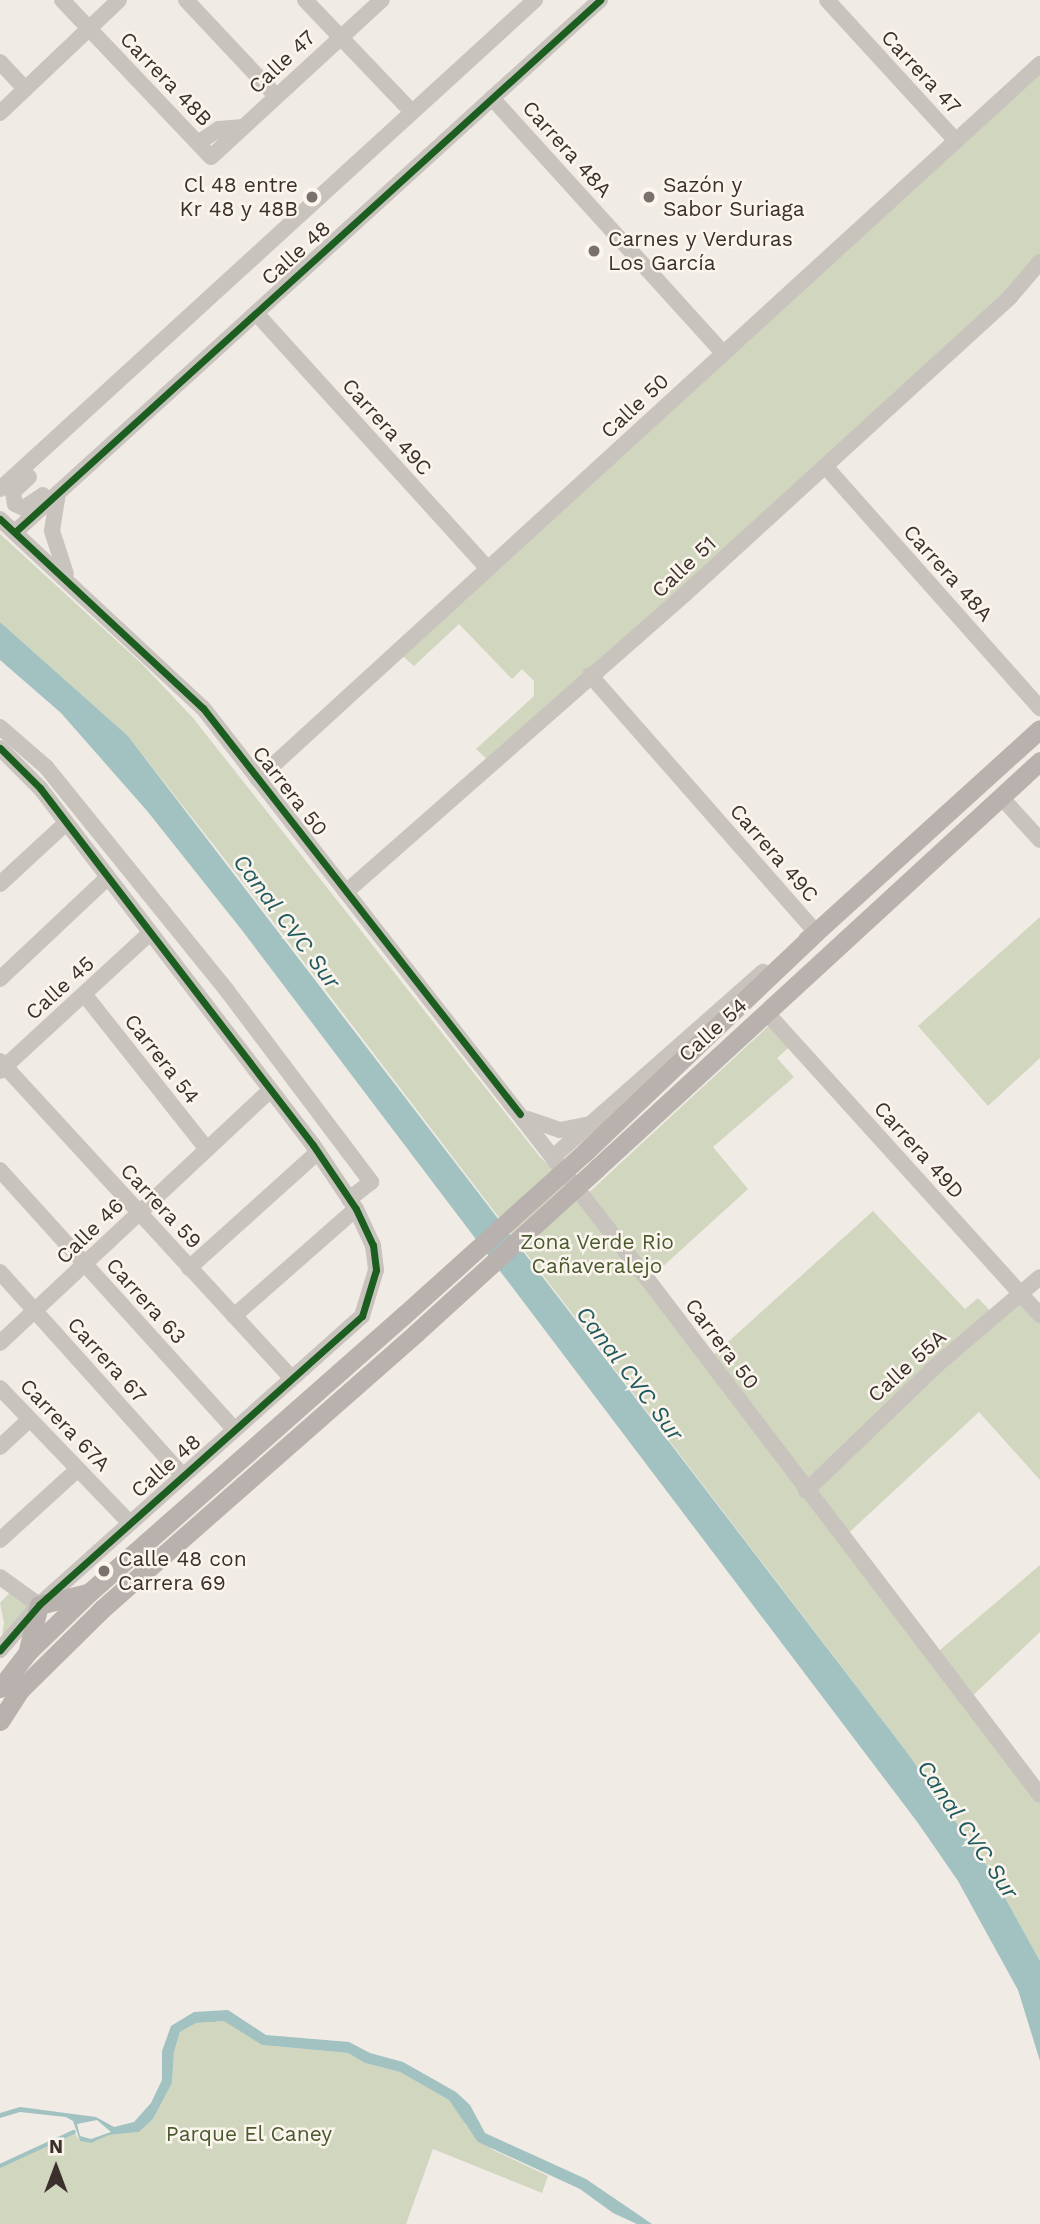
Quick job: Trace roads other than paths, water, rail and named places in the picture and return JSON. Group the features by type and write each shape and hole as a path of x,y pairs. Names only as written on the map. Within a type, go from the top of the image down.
{"main road":[{"name":"Calle 54","path":"404,1315 585,1152 816,932 1040,729"},
{"name":"Calle 54","path":"0,1721 27,1682 102,1609 416,1333 1040,761"},
{"name":"Calle 48","path":"0,1688 27,1652 91,1591 404,1315"},
{"path":"27,1652 39,1605 91,1591"}],"street":[{"name":"Carrera 48B","path":"62,0 211,157"},
{"path":"0,113 120,0"},
{"path":"186,0 276,96"},
{"path":"305,0 412,112"},
{"name":"Calle 47","path":"211,157 382,0"},
{"name":"Calle 48","path":"0,489 535,0"},
{"name":"Calle 48","path":"15,532 600,0"},
{"name":"Carrera 47","path":"827,0 956,141"},
{"path":"0,62 25,89"},
{"name":"Calle 50","path":"258,779 1040,64"},
{"name":"Carrera 48A","path":"492,98 723,353"},
{"path":"198,143 219,129 243,127"},
{"name":"Calle 51","path":"346,892 825,466 1010,297 1040,262"},
{"name":"Carrera 49C","path":"256,313 488,569"},
{"path":"47,446 44,462 13,492 15,504 30,506 62,478 74,479"},
{"name":"Carrera 48A","path":"825,466 1040,708"},
{"path":"0,475 24,467"},
{"path":"58,493 52,531 55,551 72,585"},
{"name":"Carrera 50","path":"0,519 203,708 584,1197 1040,1795"},
{"name":"Carrera 49C","path":"590,675 816,932"},
{"path":"0,727 46,766 228,992 371,1182 353,1204 234,1316"},
{"path":"0,748 66,823 148,935 318,1152 353,1204"},
{"path":"1001,797 1040,840"},
{"path":"0,884 66,823"},
{"path":"0,979 107,878"},
{"name":"Calle 54","path":"553,1157 598,1120 737,992 816,932"},
{"name":"Calle 45","path":"2,1066 148,935"},
{"name":"Carrera 54","path":"84,995 207,1149"},
{"name":"Carrera 49D","path":"767,1013 1040,1315"},
{"name":"Carrera 59","path":"2,1066 292,1378"},
{"name":"Calle 46","path":"0,1343 270,1090"},
{"path":"520,1114 560,1130 598,1120"},
{"path":"189,1268 318,1152"},
{"name":"Carrera 63","path":"0,1170 234,1429"},
{"name":"Calle 48","path":"0,1650 39,1605 362,1316 376,1270 373,1245 353,1204"},
{"name":"Carrera 67","path":"0,1272 182,1475"},
{"name":"Calle 55A","path":"806,1491 937,1365 1040,1276"},
{"name":"Carrera 67A","path":"0,1388 129,1522"},
{"path":"0,1447 29,1420"},
{"path":"0,1541 78,1469"},
{"path":"0,1577 39,1605"}],"water":[{"path":"0,622 128,736 906,1751 989,1869 1040,1961 1040,2061 1018,1990 958,1881 918,1823 241,929 148,812 61,713 0,660"},
{"path":"228,2010 266,2035 349,2042 370,2053 403,2062 456,2092 470,2105 485,2133 586,2179 652,2224 637,2224 613,2213 580,2189 478,2142 449,2100 400,2072 365,2063 348,2053 262,2045 224,2021 196,2023 180,2032 174,2052 172,2083 153,2119 139,2132 109,2135 91,2143 80,2141 73,2121 66,2117 20,2112 0,2118 0,2113 20,2107 96,2117 114,2127 134,2122 151,2103 162,2080 162,2051 171,2026 194,2012","holes":["97,2120 111,2132 91,2139 80,2136 77,2124"]}],"waterway":[{"path":"0,2166 74,2132"}],"place":[{"name":"Cl 48 entre Kr 48 y 48B","path":"312,197"},
{"name":"Sazón y Sabor Suriaga","path":"649,197"},
{"name":"Carnes y Verduras Los García","path":"594,251"},
{"name":"Calle 48 con Carrera 69","path":"104,1571"}],"water label":[{"name":"Canal CVC Sur","path":"286,922"},
{"name":"Canal CVC Sur","path":"629,1374"},
{"name":"Canal CVC Sur","path":"967,1830"}],"park label":[{"name":"Zona Verde Rio Cañaveralejo","path":"597,1254"},
{"name":"Parque El Caney","path":"249,2134"}]}
